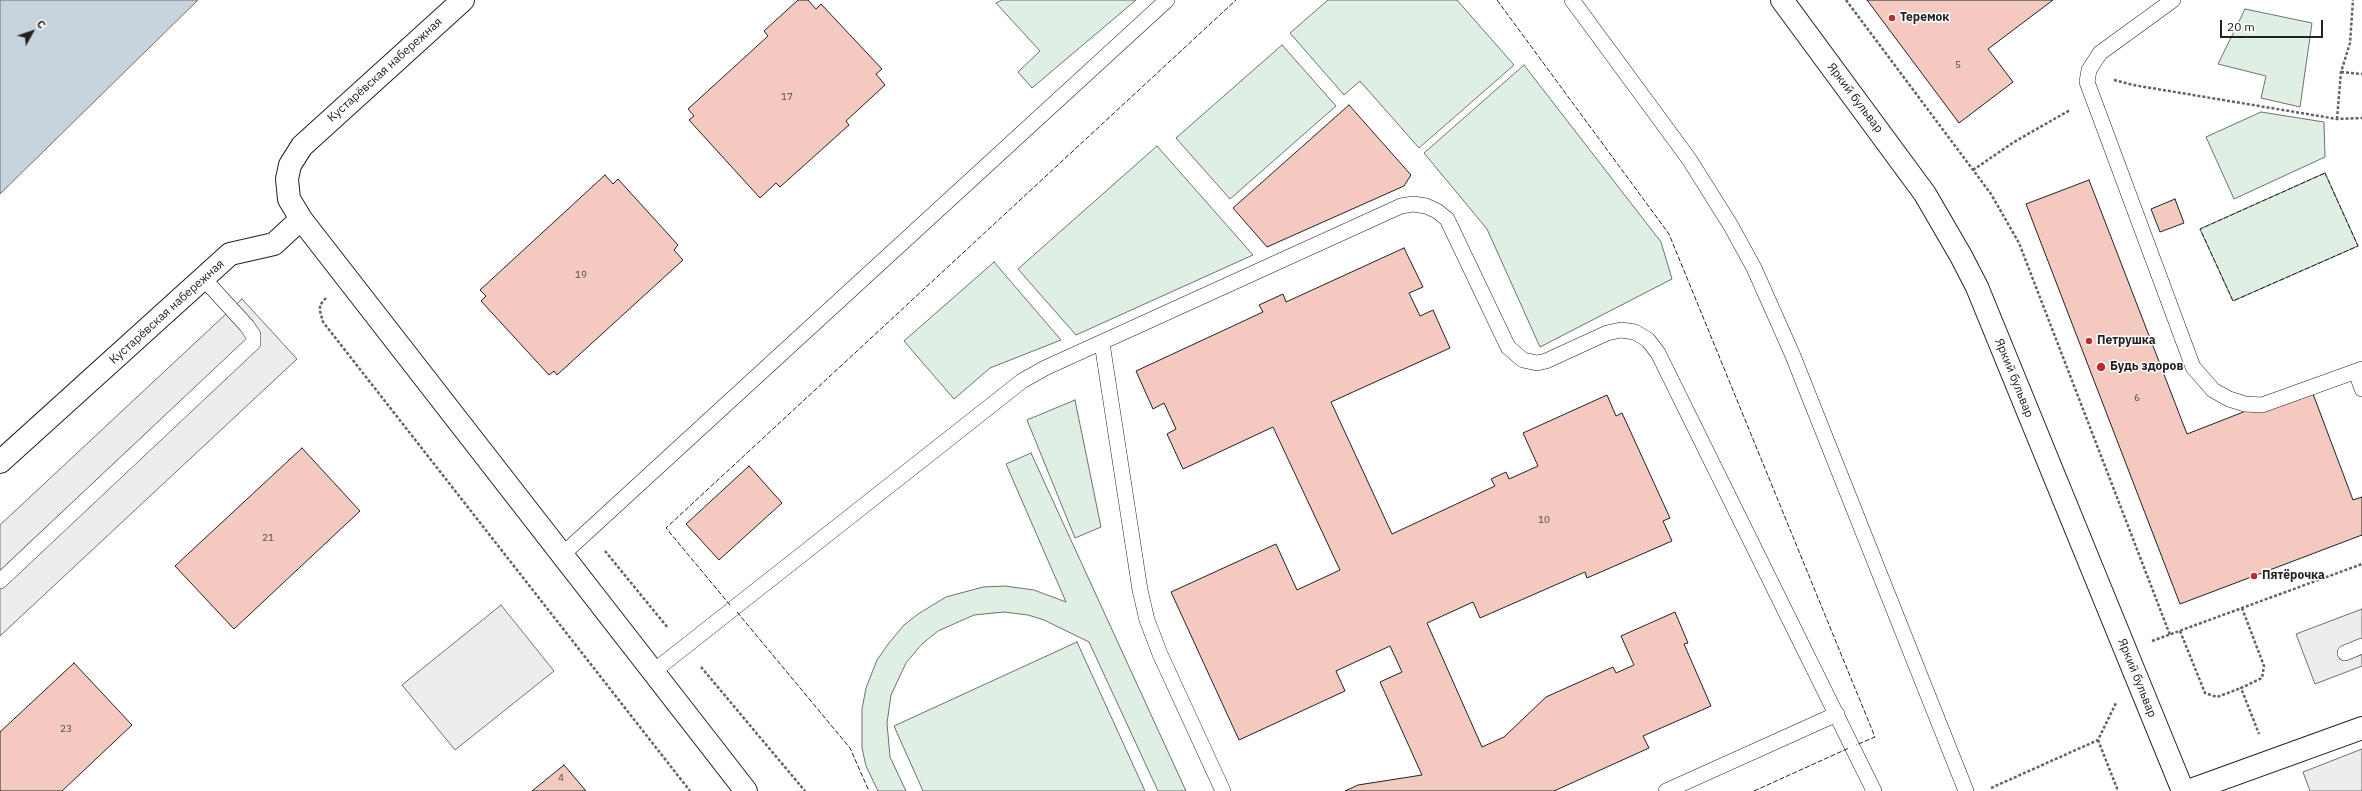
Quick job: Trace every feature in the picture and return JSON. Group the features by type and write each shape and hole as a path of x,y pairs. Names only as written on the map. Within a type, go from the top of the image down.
{"street":[{"name":"Кустарёвская набережная","path":"0,462 230,254 274,244 301,219 289,199 287,179 290,164 302,146 463,0"},
{"name":"Яркий бульвар","path":"1782,0 1925,194 1977,287 2182,791"},
{"path":"301,219 746,791"},
{"path":"2188,791 2362,728"}],"lane":[{"path":"563,554 1167,0"},
{"path":"1572,0 1692,164 1731,226 1754,268 1793,356 1966,791"},
{"path":"2173,0 2100,53 2089,70 2087,82 2193,368 2200,379 2213,390 2229,399 2245,404 2262,405 2359,370 2362,388"},
{"path":"654,671 1012,388 1045,368 1401,206 1414,204 1437,211 1447,219 1508,347 1523,360 1537,363 1546,361 1607,333 1621,330 1635,332 1648,340 1658,353 1874,791"},
{"path":"0,581 253,343 253,335 248,326 204,279"},
{"path":"1102,343 1140,590 1147,620 1160,654 1223,791"},
{"path":"2345,653 2362,646"},
{"path":"1666,791 1837,714"}],"path":[{"path":"1846,0 1973,170 2003,212 2019,242 2170,635"},
{"path":"2337,119 2341,72 2349,48 2353,0"},
{"path":"2089,70 2133,85 2337,119 2362,118"},
{"path":"2341,72 2362,74"},
{"path":"1973,170 2040,126 2092,98"},
{"path":"348,280 327,296 320,305 320,316 323,322 690,791"},
{"path":"2118,791 2098,740 2129,659 2170,635 2362,564"},
{"path":"2180,631 2205,693 2217,697 2258,681 2264,671 2242,608"},
{"path":"2241,688 2269,761"},
{"path":"1985,791 2098,740"}],"green space":[{"path":"1002,0 1136,0 1032,88 1018,72 1040,51 996,3"},
{"path":"1328,0 1457,0 1514,65 1419,148 1360,81 1344,95 1290,33"},
{"path":"2245,9 2312,23 2300,107 2261,98 2266,76 2218,64"},
{"path":"1282,45 1336,106 1230,199 1176,138"},
{"path":"1524,65 1661,242 1672,279 1540,347 1487,229 1424,153"},
{"path":"2261,112 2324,122 2325,157 2234,199 2206,137"},
{"path":"1157,146 1253,255 1076,335 1018,269"},
{"path":"2325,173 2358,246 2233,301 2200,229"},
{"path":"994,262 1061,340 990,368 954,399 904,341"},
{"path":"1075,400 1101,527 1075,538 1027,420"},
{"path":"1031,453 1186,791 1158,791 1089,642 1044,620 1028,615 1004,612 974,615 938,631 922,644 906,663 891,695 887,723 890,757 906,791 878,791 866,766 862,748 862,709 866,688 877,660 904,625 918,614 946,597 983,587 1005,586 1034,590 1066,602 1006,464"},
{"path":"1077,642 1145,791 923,791 894,726"}],"shaded area":[{"path":"0,0 198,0 0,194"},
{"path":"242,299 297,359 0,636 0,525"},
{"path":"501,605 554,671 455,750 402,685"},
{"path":"2362,609 2362,666 2315,684 2296,634"},
{"path":"2362,749 2362,791 2310,791 2303,772"}],"building":[{"path":"798,0 808,0 816,9 821,4 882,69 876,74 885,85 846,121 849,125 780,187 776,183 760,198 689,120 694,116 688,109 768,36 764,31"},
{"path":"1867,0 2053,0 1988,49 2013,82 1959,123"},
{"path":"1349,105 1411,175 1404,186 1267,247 1233,208"},
{"path":"605,175 613,184 618,179 678,245 674,250 683,260 557,375 554,371 549,375 481,301 486,296 480,290"},
{"path":"2089,180 2187,434 2310,386 2353,500 2362,497 2362,535 2180,604 2026,204"},
{"path":"2175,199 2184,223 2160,232 2151,209"},
{"path":"1404,248 1423,287 1409,293 1420,316 1433,310 1450,348 1331,402 1392,534 1495,486 1491,479 1506,472 1509,479 1538,466 1523,433 1607,395 1616,416 1622,413 1670,518 1663,521 1672,541 1587,578 1585,572 1480,618 1473,602 1427,623 1482,747 1504,737 1546,697 1613,667 1616,673 1634,665 1621,636 1675,612 1688,643 1684,644 1711,706 1643,736 1649,748 1554,791 1345,791 1358,785 1422,775 1380,682 1402,672 1390,646 1336,671 1345,691 1239,740 1171,592 1276,544 1297,590 1340,570 1273,427 1183,469 1167,434 1176,429 1164,403 1153,409 1136,371 1263,312 1259,305 1283,294 1286,302"},
{"path":"302,448 360,511 234,629 175,566"},
{"path":"749,466 782,503 719,560 686,524"},
{"path":"74,663 132,725 62,791 0,791 0,732"},
{"path":"564,765 586,791 532,791"}],"fence":[{"path":"730,605 666,528 1236,0"},
{"path":"1497,0 1669,234 1875,737 1856,745"},
{"path":"2325,173 2358,246 2233,301 2200,229 2325,173"},
{"path":"737,612 850,748 869,791"},
{"path":"1754,791 1849,748"}],"place":[{"name":"Теремок","path":"1892,18"},
{"name":"Петрушка","path":"2089,341"},
{"name":"Будь здоров","path":"2101,367"},
{"name":"Пятёрочка","path":"2254,576"}]}
